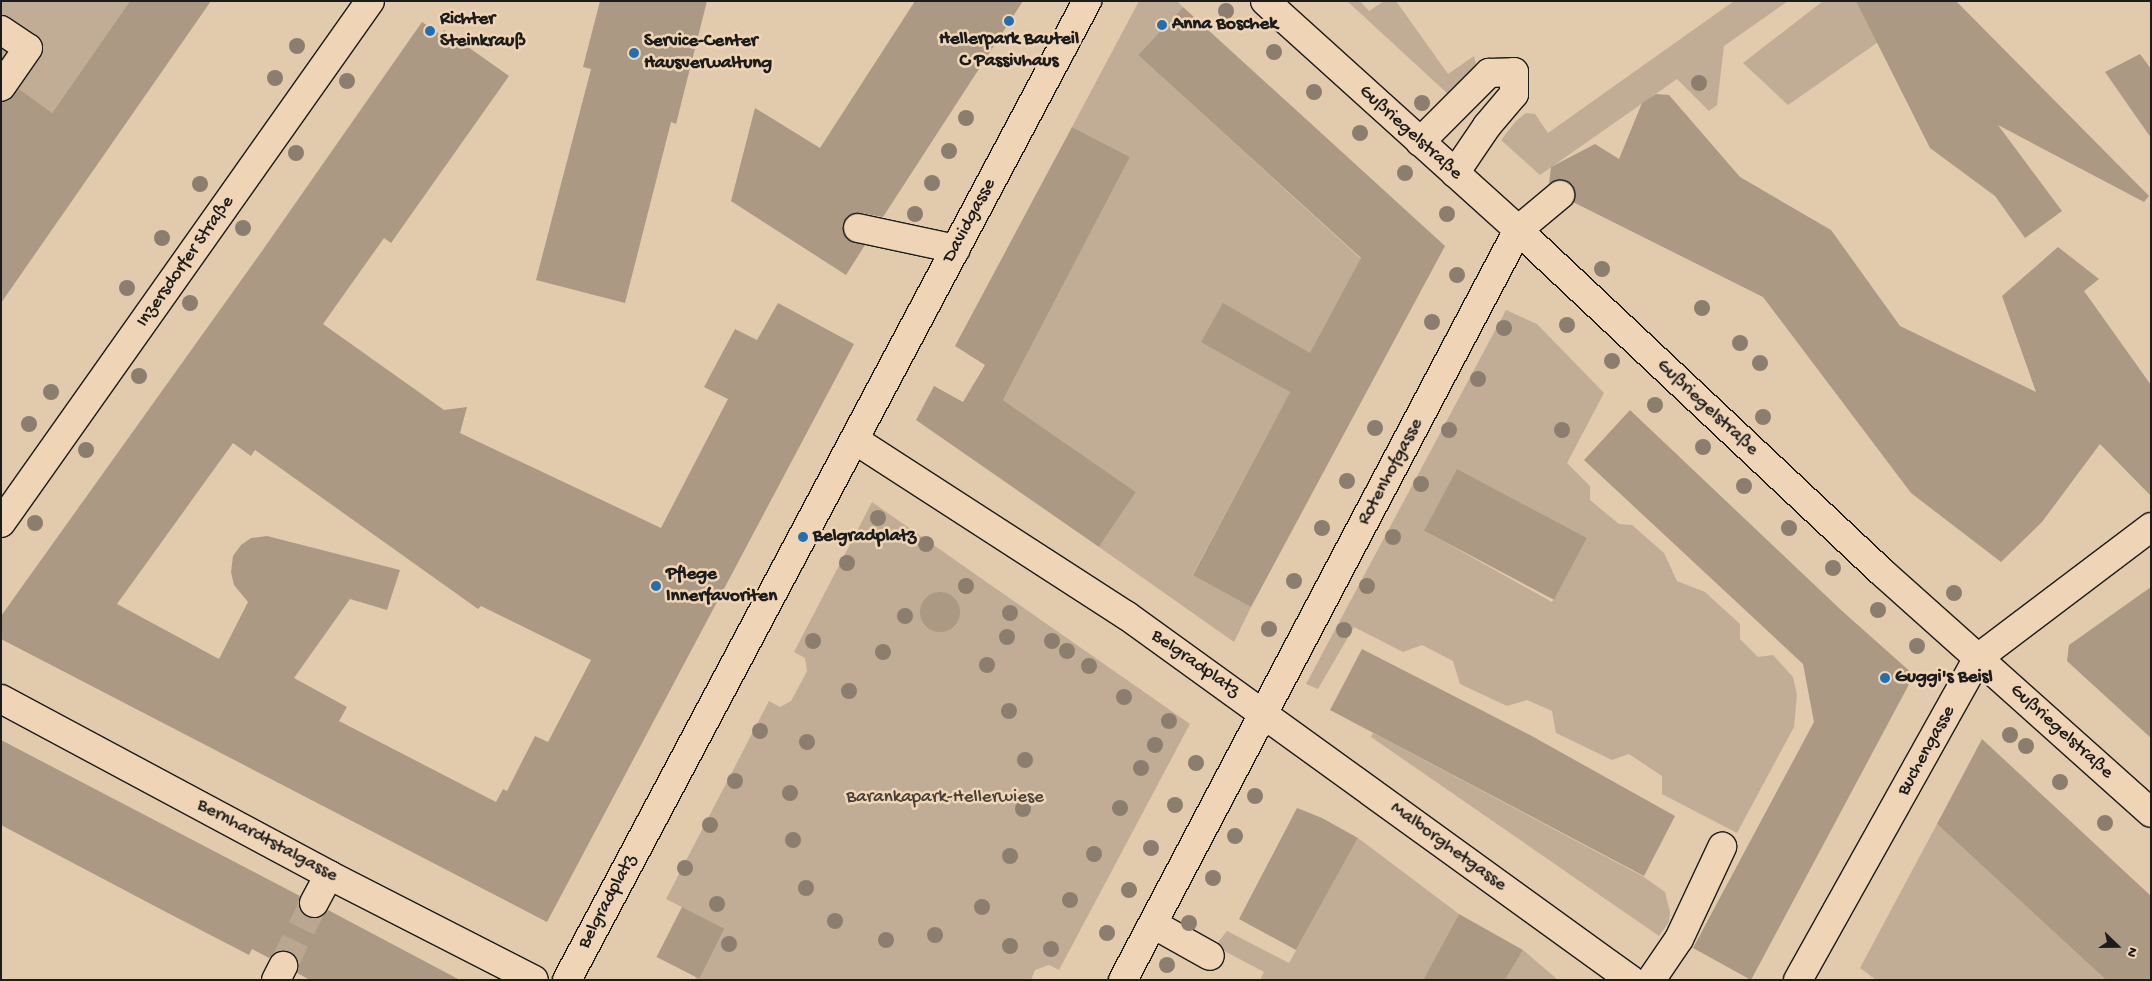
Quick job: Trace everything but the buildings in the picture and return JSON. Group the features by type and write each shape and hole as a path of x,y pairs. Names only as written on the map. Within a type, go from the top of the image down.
{"street":[{"name":"Inzersdorfer Straße","path":"1,523 370,1"},
{"name":"Davidgasse","path":"855,440 1087,1"},
{"name":"Gußriegelstraße","path":"1265,1 1518,230 1884,574 2151,813"},
{"path":"1,30 28,48 1,87"},
{"path":"1420,142 1489,73 1514,72 1514,94 1487,126 1454,173"},
{"path":"1518,230 1560,195"},
{"path":"858,228 956,249"},
{"name":"Rotenhofgasse","path":"1265,713 1518,230"},
{"name":"Belgradplatz","path":"567,980 855,440 1126,615 1265,713"},
{"name":"Buchengasse","path":"1798,980 1978,658 2151,527"},
{"name":"Bernhardtstalgasse","path":"1,699 329,874 534,980"},
{"path":"1123,980 1265,713"},
{"name":"Malborghetgasse","path":"1265,713 1632,980"},
{"path":"1651,980 1679,939 1722,847"},
{"path":"314,903 329,874"},
{"path":"1152,924 1210,956"}],"green space":[{"path":"1,1 130,1 1,186"},
{"path":"1139,1 1177,1 1183,7 1138,55 1361,259 1193,574 1251,607 1234,642 1099,547 1136,492 1003,400 1130,157 1072,127"},
{"path":"1347,1 1360,1 1369,11 1384,1 1396,1 1448,74 1474,56 1476,64 1474,69 1449,95"},
{"path":"1734,1 1788,1 1724,46 1717,105 1709,111 1677,79 1540,175 1501,140 1516,121 1526,113 1535,114 1548,133"},
{"path":"1823,1 1937,1 1788,105 1743,63"},
{"path":"1506,310 1537,324 1604,393 1567,463 1590,486 1590,500 1619,524 1632,525 1664,553 1677,581 1705,592 1740,624 1740,639 1758,657 1773,655 1793,677 1797,695 1794,727 1737,833 1662,794 1662,776 1629,754 1612,760 1556,733 1552,711 1527,700 1507,706 1460,684 1453,661 1422,645 1403,652 1354,627 1318,689 1306,684","holes":["1457,470 1586,538 1552,602 1425,531"]},
{"name":"Barankapark-Hellerwiese","path":"872,502 1190,724 1059,970 1049,965 1035,970 1031,980 695,980 696,977 699,979 725,929 666,899 769,701 780,707 791,701 804,677 807,671 805,658 794,652"},
{"path":"1373,733 1644,877 1665,892 1670,912 1669,922 1659,936 1371,737"},
{"path":"1937,824 2106,980 1876,980 1860,968"},
{"path":"1358,838 1459,914 1423,980 1260,980 1264,972 1215,946 1227,931 1289,963"},
{"path":"1523,950 1558,980 1505,980"}],"tunnel":[{"path":"283,966 314,903"}],"place":[{"name":"Hellerpark Bauteil C Passivhaus","path":"1009,21"},
{"name":"Anna Boschek","path":"1162,25"},
{"name":"Richter Steinkrauß","path":"430,31"},
{"name":"Service-Center Hausverwaltung","path":"634,53"},
{"name":"Belgradplatz","path":"803,537"},
{"name":"Pflege Innerfavoriten","path":"656,586"},
{"name":"Guggi's Beisl","path":"1885,678"}]}
